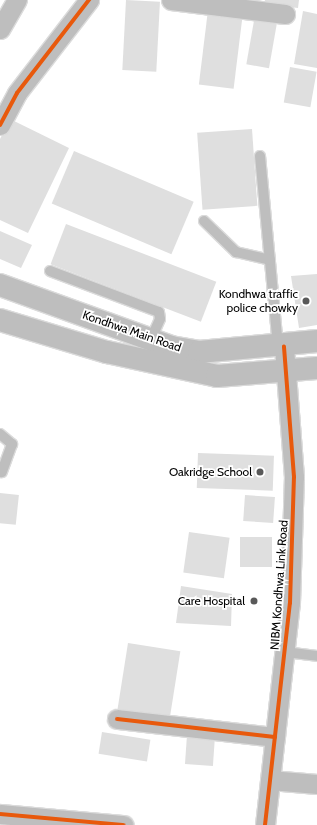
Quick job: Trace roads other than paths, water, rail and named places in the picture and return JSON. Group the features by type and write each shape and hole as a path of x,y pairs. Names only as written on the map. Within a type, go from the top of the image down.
{"main road":[{"name":"Kondhwa Main Road","path":"0,285 151,339 199,352 281,346 317,341"},
{"name":"Kondhwa Main Road","path":"0,320 106,352 217,376 317,368"}],"street":[{"path":"0,29 17,0"},
{"path":"0,125 17,93 89,0"},
{"path":"171,0 285,14"},
{"name":"NIBM Kondhwa Link Road","path":"265,825 290,603 294,477 286,371 281,346"},
{"path":"117,719 275,737"},
{"path":"270,780 317,784"},
{"path":"0,814 124,825"}],"lane":[{"path":"260,156 270,260 281,346"},
{"path":"204,221 236,252 270,260"},
{"path":"50,271 159,312 160,319 151,339"},
{"path":"0,434 12,444 2,472"},
{"path":"284,652 317,656"}],"place":[{"name":"Kondhwa traffic police chowky","path":"306,301"},
{"name":"Oakridge School","path":"260,472"},
{"name":"Care Hospital","path":"254,601"}]}
